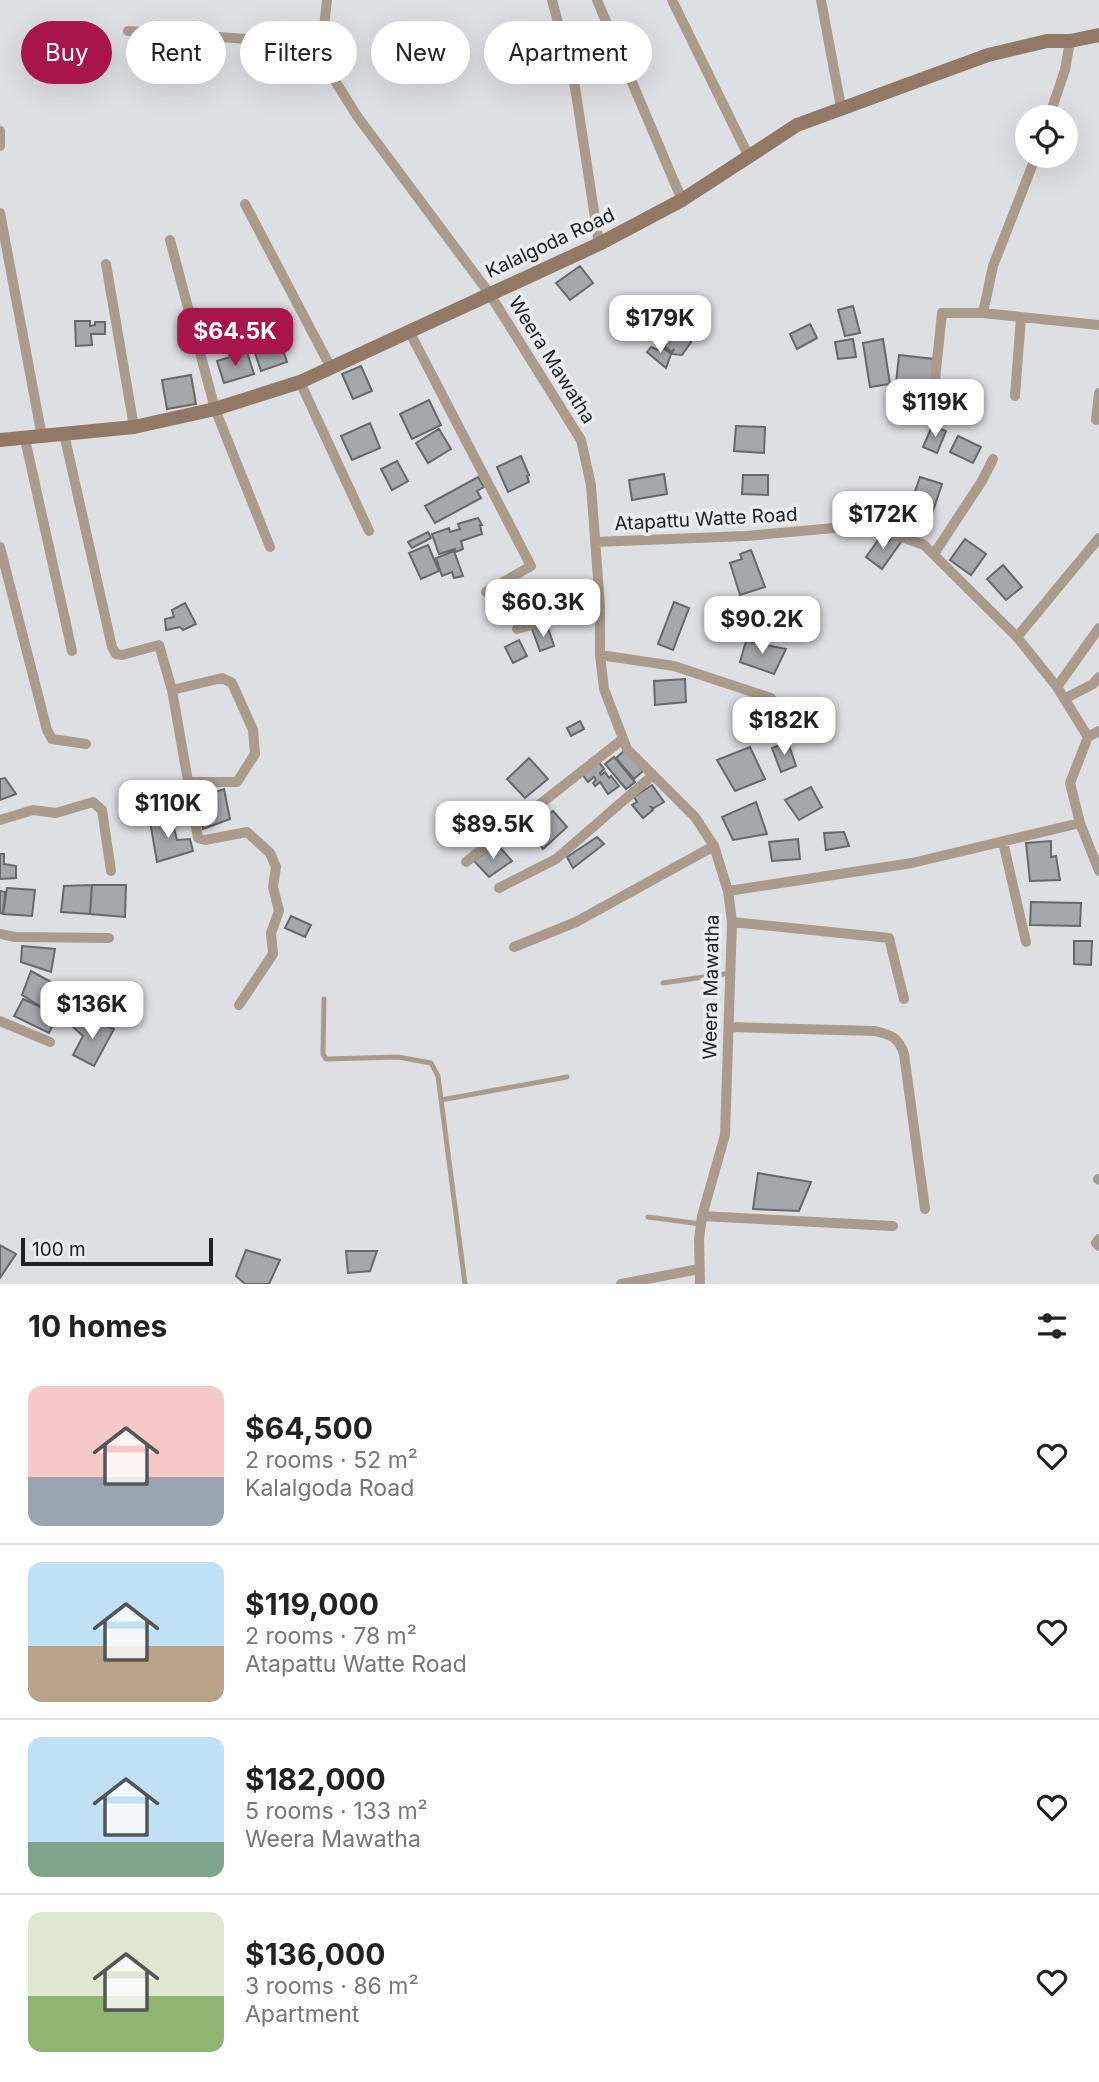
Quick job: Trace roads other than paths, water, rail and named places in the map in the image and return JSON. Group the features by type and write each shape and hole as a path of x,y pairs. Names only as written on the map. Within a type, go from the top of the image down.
{"street":[{"path":"325,21 327,0"},
{"path":"552,0 575,87 598,244"},
{"path":"597,0 682,200"},
{"path":"672,0 748,155"},
{"path":"821,0 841,107"},
{"name":"Kalalgoda Road","path":"0,440 134,427 215,409 300,382 598,244 682,200 797,125 988,55 1047,41 1069,41 1099,35"},
{"path":"1053,105 1065,70 1069,41"},
{"name":"Weera Mawatha","path":"337,84 357,116 489,293 581,440 591,485 604,689 627,749 695,817 713,846 728,891 732,922 725,1135 702,1220 698,1269 700,1284"},
{"path":"0,131 0,146"},
{"path":"983,313 993,266 1031,168"},
{"path":"245,204 331,368"},
{"path":"0,213 42,437"},
{"path":"170,240 215,409 270,547"},
{"path":"106,264 134,427"},
{"path":"933,399 942,313 983,313 1099,325"},
{"path":"1016,396 1021,317"},
{"path":"409,331 531,566 486,592"},
{"path":"300,382 369,531"},
{"path":"1096,420 1099,393"},
{"path":"64,434 112,646 116,653 122,654 159,645 172,690 198,838 205,840 247,832 270,853 276,867 274,887 279,911 271,933 273,954 239,1005"},
{"path":"25,439 72,651"},
{"path":"934,554 982,481 993,459"},
{"name":"Atapattu Watte Road","path":"595,542 746,536 868,525 923,545 1017,637 1057,687 1088,737"},
{"path":"1017,637 1099,538"},
{"path":"0,547 47,730 52,739 86,744"},
{"path":"517,628 600,606"},
{"path":"1057,687 1099,628"},
{"path":"600,655 674,666 771,698"},
{"path":"1064,699 1093,684 1099,677"},
{"path":"172,690 222,678 232,682 253,730 255,754 237,782 188,782"},
{"path":"1099,731 1088,737 1070,783 1080,823 1099,871"},
{"path":"466,862 623,739"},
{"path":"499,888 556,859 653,775"},
{"path":"0,820 33,810 56,813 93,802 102,810 111,871"},
{"path":"728,891 912,863 1080,823"},
{"path":"1003,842 1027,942"},
{"path":"514,947 576,922 713,846"},
{"path":"732,922 888,938 904,999"},
{"path":"0,934 15,937 109,938"},
{"path":"0,1021 50,1042"},
{"path":"730,1027 875,1031 892,1035 900,1042 904,1054 925,1209"},
{"path":"702,1220 893,1226"},
{"path":"1099,1239 1096,1243 1099,1246"},
{"path":"621,1284 698,1269"}],"lane":[{"path":"663,983 731,973"},
{"path":"324,999 323,1054 326,1059 398,1056 431,1063 438,1076 465,1284"},
{"path":"441,1100 567,1077"},
{"path":"648,1217 702,1220"}]}
